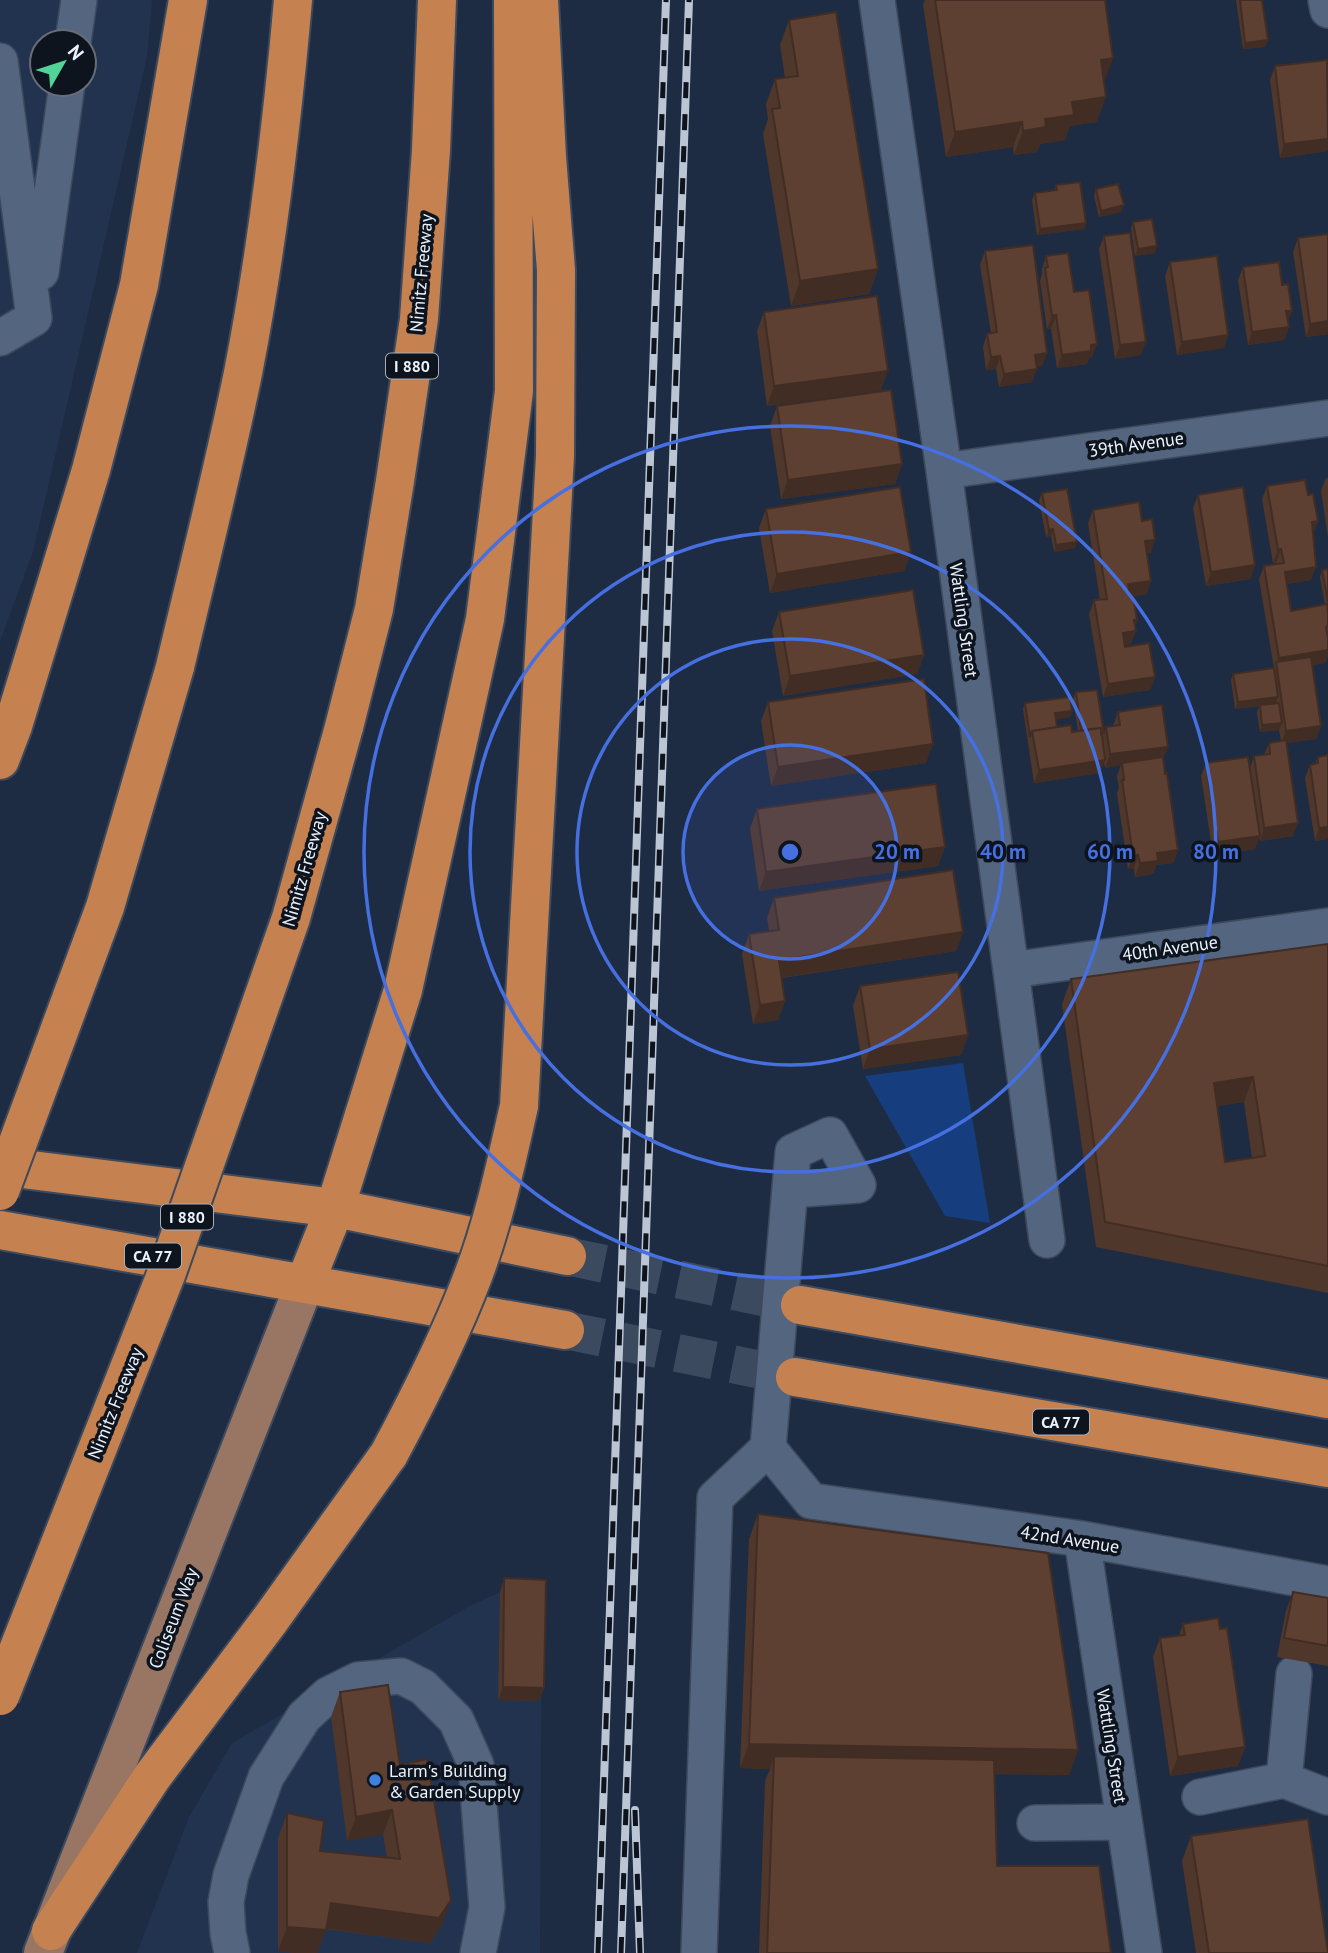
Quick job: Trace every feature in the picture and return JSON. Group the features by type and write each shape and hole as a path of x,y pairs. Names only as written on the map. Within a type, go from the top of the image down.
{"highway":[{"path":"0,760 13,726 90,470 139,285 188,0"},
{"path":"0,1191 105,907 175,667 243,372 266,234 286,82 293,0"},
{"name":"Nimitz Freeway","path":"0,1696 167,1272 291,918 344,727 374,609 419,318 431,150 437,0"},
{"path":"305,1283 335,1208 403,990 485,619 514,391 513,0"},
{"path":"47,1942 152,1777 270,1620 389,1454 428,1382 474,1275 497,1202 519,1106 554,469 556,270 539,0"},
{"path":"0,1166 335,1208 567,1256"},
{"name":"CA 77","path":"0,1230 565,1330"},
{"path":"800,1306 1328,1399"},
{"name":"CA 77","path":"795,1377 1328,1468"}],"main road":[{"name":"Coliseum Way","path":"47,1942 305,1283"}],"street":[{"path":"75,28 79,0"},
{"name":"Wattling Street","path":"877,0 944,471 1047,1240"},
{"path":"1326,0 1328,10"},
{"path":"0,61 34,317"},
{"path":"34,317 65,98"},
{"path":"0,338 34,317"},
{"name":"39th Avenue","path":"944,471 1328,418"},
{"name":"40th Avenue","path":"1012,970 1328,926"},
{"path":"699,1953 715,1498 768,1448 790,1191"},
{"name":"42nd Avenue","path":"768,1448 811,1501 1082,1539 1328,1584"},
{"name":"Wattling Street","path":"1082,1539 1144,1953"},
{"path":"1284,1780 1294,1674"},
{"path":"232,1953 226,1902 231,1875 266,1777 304,1717 328,1695 358,1680 401,1676 423,1686 456,1720 476,1766 487,1907 478,1953"},
{"path":"1200,1797 1284,1780 1328,1797"},
{"path":"1035,1823 1124,1822"}],"shaded area":[{"path":"0,0 152,0 147,57 33,552 0,641"},
{"path":"963,1063 990,1223 945,1216 865,1076"},
{"name":"Larm's Building & Garden Supply","path":"500,1592 542,1593 540,1953 137,1953 189,1817 232,1743 468,1607"}],"building":[{"path":"935,0 1105,0 1113,58 1101,60 1106,97 1072,102 1074,115 1045,119 1046,127 1023,131 1022,122 955,132"},
{"path":"1240,0 1262,0 1268,40 1245,43"},
{"path":"836,12 878,269 800,281 772,109 780,108 775,79 798,76 789,20"},
{"path":"1327,60 1328,139 1284,144 1275,66"},
{"path":"1080,182 1086,223 1040,229 1035,193 1057,190 1056,185"},
{"path":"1118,184 1124,205 1101,211 1096,189"},
{"path":"1152,219 1157,246 1138,249 1133,222"},
{"path":"1130,233 1146,342 1120,345 1104,236"},
{"path":"1328,234 1328,321 1310,324 1298,238"},
{"path":"1033,245 1047,353 1035,355 1037,369 1004,374 1000,356 991,357 987,334 997,332 985,251"},
{"path":"1068,253 1074,292 1089,290 1097,344 1091,345 1091,351 1062,355 1056,315 1052,316 1045,268 1048,267 1046,256"},
{"path":"1217,256 1228,335 1182,342 1170,262"},
{"path":"1279,262 1282,285 1288,284 1292,311 1286,311 1289,327 1252,332 1243,267"},
{"path":"877,296 888,371 774,386 764,312"},
{"path":"891,390 902,464 788,480 777,406"},
{"path":"1305,480 1308,495 1313,494 1318,521 1312,522 1316,567 1285,572 1291,611 1327,604 1328,650 1279,658 1264,566 1284,563 1281,549 1278,550 1267,486"},
{"path":"900,487 911,552 777,574 766,509"},
{"path":"1243,487 1255,565 1211,572 1198,495"},
{"path":"1067,489 1077,542 1056,545 1053,529 1049,530 1042,493"},
{"path":"1139,502 1142,521 1152,519 1155,540 1145,541 1151,581 1128,584 1130,595 1133,595 1136,631 1123,633 1125,647 1149,643 1155,677 1108,684 1094,600 1107,599 1093,510"},
{"path":"1328,569 1328,602 1322,570"},
{"path":"913,590 924,655 790,676 779,612"},
{"path":"1311,657 1321,726 1286,731 1276,662"},
{"path":"1274,668 1278,697 1238,702 1233,674"},
{"path":"924,679 933,744 778,767 768,702"},
{"path":"1097,690 1104,733 1101,734 1101,728 1081,730 1076,692"},
{"path":"1070,697 1072,711 1055,713 1057,727 1032,731 1030,737 1025,703"},
{"path":"1279,703 1282,723 1262,725 1260,705"},
{"path":"1162,705 1168,747 1110,754 1106,727 1120,725 1118,712"},
{"path":"1071,725 1072,732 1101,728 1105,760 1039,770 1032,731"},
{"path":"1286,740 1298,823 1264,828 1254,756 1270,754 1269,743"},
{"path":"1328,755 1328,827 1319,828 1310,765 1318,763 1318,757"},
{"path":"1163,757 1178,850 1157,853 1158,861 1140,863 1138,855 1133,856 1122,763"},
{"path":"1248,757 1260,836 1218,842 1206,763"},
{"path":"936,784 945,847 766,872 757,809"},
{"path":"953,870 963,932 779,960 785,1001 760,1005 749,934 779,930 774,898"},
{"path":"1328,944 1328,1266 1105,1222 1071,979","holes":["1253,1077 1265,1156 1225,1162 1214,1083"]},
{"path":"958,972 968,1035 870,1049 860,986"},
{"path":"758,1514 1048,1553 1078,1750 749,1744"},
{"path":"504,1578 546,1580 544,1688 503,1687"},
{"path":"1293,1592 1328,1598 1328,1646 1284,1638"},
{"path":"1218,1618 1220,1629 1227,1628 1245,1747 1178,1757 1160,1638 1185,1635 1183,1624"},
{"path":"388,1685 400,1765 427,1759 451,1900 439,1918 331,1903 326,1930 287,1927 287,1813 324,1821 320,1851 400,1859 392,1810 356,1817 340,1692"},
{"path":"774,1756 994,1760 997,1866 1099,1866 1111,1953 767,1953"},
{"path":"1308,1819 1328,1953 1209,1953 1191,1836"}],"tunnel":[{"path":"567,1256 800,1305"},
{"path":"565,1330 795,1377"}],"railway":[{"path":"598,1953 666,0"},
{"path":"621,1953 689,0"},
{"path":"635,1810 640,1953"}],"place":[{"name":"Larm's Building & Garden Supply","path":"375,1780"}]}
